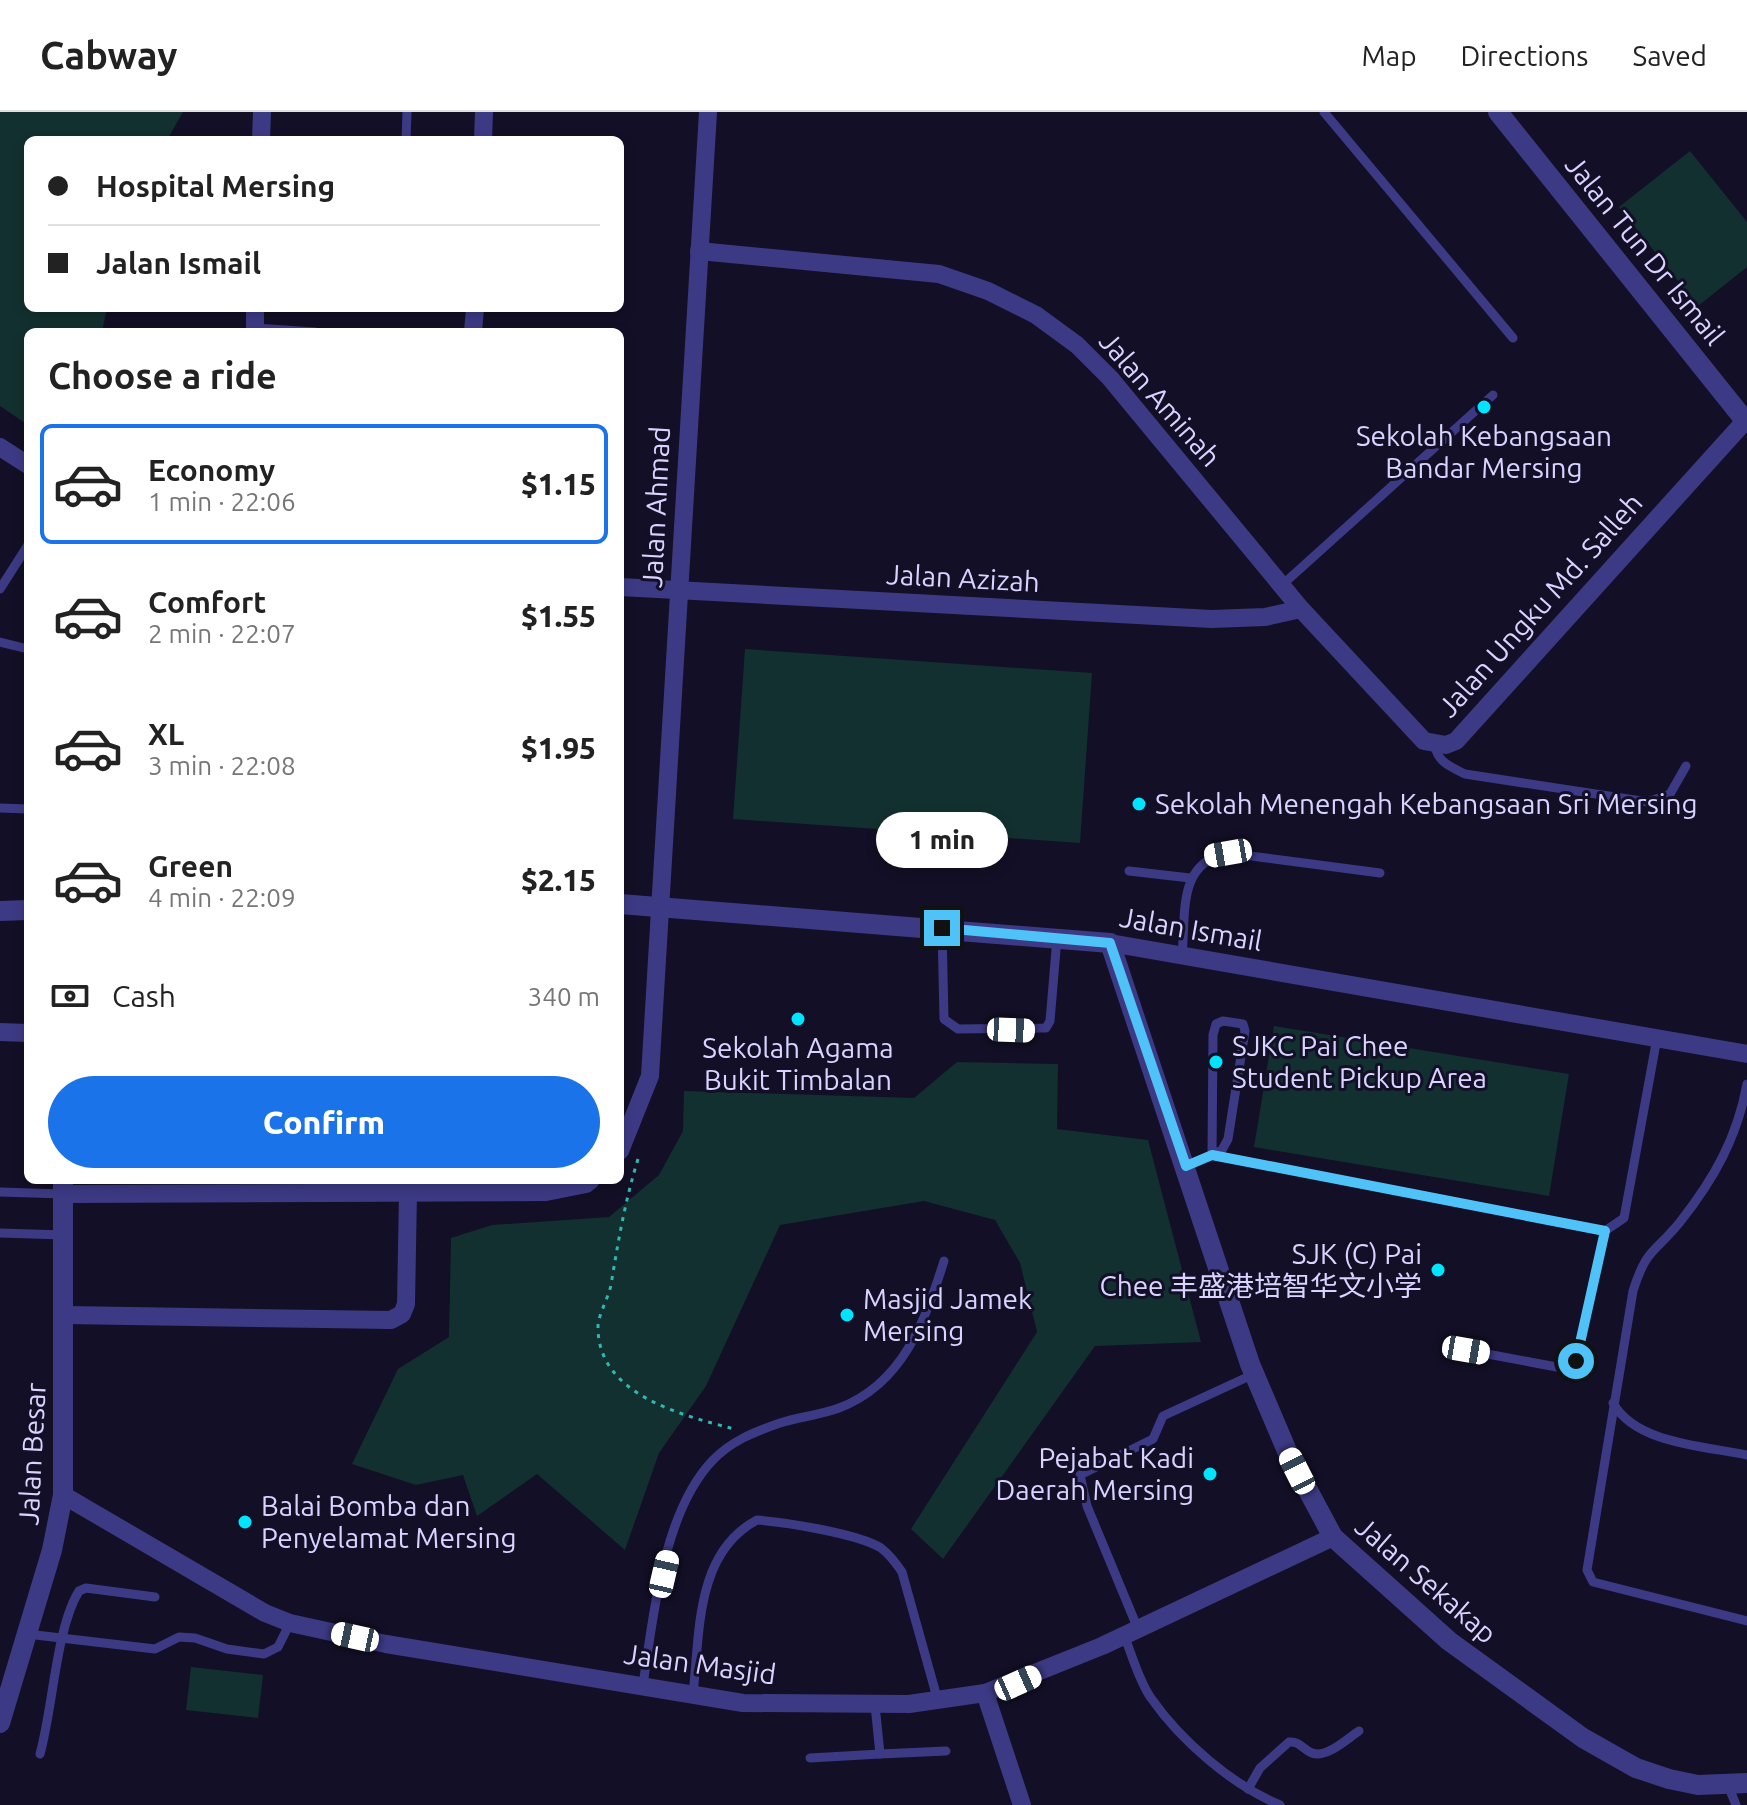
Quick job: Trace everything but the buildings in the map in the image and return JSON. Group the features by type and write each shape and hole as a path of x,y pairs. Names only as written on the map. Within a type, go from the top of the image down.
{"street":[{"path":"261,136 262,112"},
{"path":"483,136 484,112"},
{"name":"Jalan Ahmad","path":"624,1141 650,1076 708,112"},
{"name":"Jalan Tun Dr Ismail","path":"1498,112 1746,422"},
{"name":"Jalan Aminah","path":"699,251 939,274 988,291 1036,315 1077,345 1110,378 1301,609"},
{"name":"Jalan Ungku Md. Salleh","path":"1301,609 1424,741 1435,745 1456,741 1746,422"},
{"path":"0,447 24,462"},
{"name":"Jalan Azizah","path":"624,587 1212,619 1265,617 1301,609"},
{"name":"Jalan Ismail","path":"624,904 659,904 1110,943 1747,1054"},
{"path":"0,911 24,910"},
{"name":"Jalan Sekakap","path":"1110,943 1186,1166 1226,1298 1254,1374 1287,1451 1333,1537 1449,1641 1583,1738 1636,1768 1669,1779 1737,1784"},
{"path":"0,1032 24,1033"},
{"path":"64,1187 408,1193 546,1192 576,1184"},
{"name":"Jalan Besar","path":"0,1723 4,1697 52,1550 63,1495 64,1187"},
{"path":"65,1315 391,1320 402,1314 406,1304 408,1193"},
{"name":"Jalan Masjid","path":"63,1495 265,1613 290,1623 386,1644 743,1703 875,1705 938,1702 985,1693 1131,1632 1333,1537"},
{"path":"985,1693 1022,1805"}],"lane":[{"path":"406,136 407,112"},
{"path":"1324,112 1513,338"},
{"path":"1281,586 1493,395"},
{"path":"0,589 4,574 24,550"},
{"path":"0,642 24,648"},
{"path":"1435,745 1438,756 1445,764 1465,774 1648,802 1670,794 1686,766"},
{"path":"0,808 24,809"},
{"path":"1182,956 1190,878 1198,865 1211,856 1228,853 1380,873"},
{"path":"1129,871 1190,878"},
{"path":"942,928 944,1019 958,1029 1046,1028 1050,1021 1057,938"},
{"path":"1186,1166 1212,1155 1222,1150 1228,1139 1245,1031 1243,1024 1233,1021 1216,1024 1213,1035 1212,1155"},
{"path":"1466,1350 1562,1368 1576,1361 1605,1231 1624,1218 1657,1038"},
{"path":"1747,1084 1742,1113 1719,1170 1673,1231 1643,1260 1633,1291 1588,1577 1593,1582 1747,1621"},
{"path":"1212,1155 1605,1231"},
{"path":"0,1192 64,1187"},
{"path":"0,1233 64,1235"},
{"path":"643,1685 653,1623 676,1524 710,1463 730,1445 751,1433 838,1408 861,1397 891,1374 926,1316 944,1261"},
{"path":"1254,1374 1163,1416 1153,1439 1080,1475 1087,1506 1131,1632 1150,1698 1195,1746 1248,1789 1280,1805"},
{"path":"1613,1403 1621,1417 1653,1434 1747,1455"},
{"path":"693,1694 711,1572 730,1540 757,1520 787,1523 877,1546 891,1556 902,1572 938,1702"},
{"path":"40,1754 51,1717 64,1638 79,1591 86,1588 155,1597"},
{"path":"27,1634 155,1649 179,1637 195,1638 227,1649 264,1654 278,1647 290,1623"},
{"path":"875,1705 880,1754"},
{"path":"1248,1789 1260,1768 1289,1742 1298,1742 1314,1754 1322,1755 1359,1731"},
{"path":"810,1758 946,1751"},
{"path":"1736,1805 1737,1784"}],"path":[{"path":"639,1157 621,1219 608,1297 598,1323 601,1350 639,1395 671,1412 751,1433"}],"green space":[{"path":"0,112 183,112 169,136 24,136 24,312 106,312 103,328 24,328 24,422 0,406"},
{"path":"1690,151 1747,222 1747,267 1698,306 1619,207"},
{"path":"745,649 1092,673 1080,843 733,819"},
{"path":"1274,1026 1569,1074 1549,1196 1254,1147"},
{"path":"957,1062 1058,1064 1057,1129 1148,1140 1201,1342 1095,1346 943,1559 911,1529 1037,1332 1020,1263 995,1220 924,1201 780,1225 706,1386 659,1453 625,1550 537,1474 477,1516 463,1475 416,1485 352,1464 398,1369 449,1337 451,1238 492,1225 609,1217 659,1175 683,1131 684,1091 914,1098"},
{"path":"191,1667 263,1675 258,1718 186,1710"}],"place":[{"name":"Sekolah Kebangsaan Bandar Mersing","path":"1484,407"},
{"name":"Sekolah Menengah Kebangsaan Sri Mersing","path":"1139,804"},
{"name":"Sekolah Agama Bukit Timbalan","path":"798,1019"},
{"name":"SJKC Pai Chee Student Pickup Area","path":"1216,1062"},
{"name":"SJK (C) Pai Chee 丰盛港培智华文小学","path":"1438,1270"},
{"name":"Masjid Jamek Mersing","path":"847,1315"},
{"name":"Pejabat Kadi Daerah Mersing","path":"1210,1474"},
{"name":"Balai Bomba dan Penyelamat Mersing","path":"245,1522"}],"route":[{"path":"942,928 1110,943 1186,1166 1212,1155 1605,1231 1576,1361"}]}
